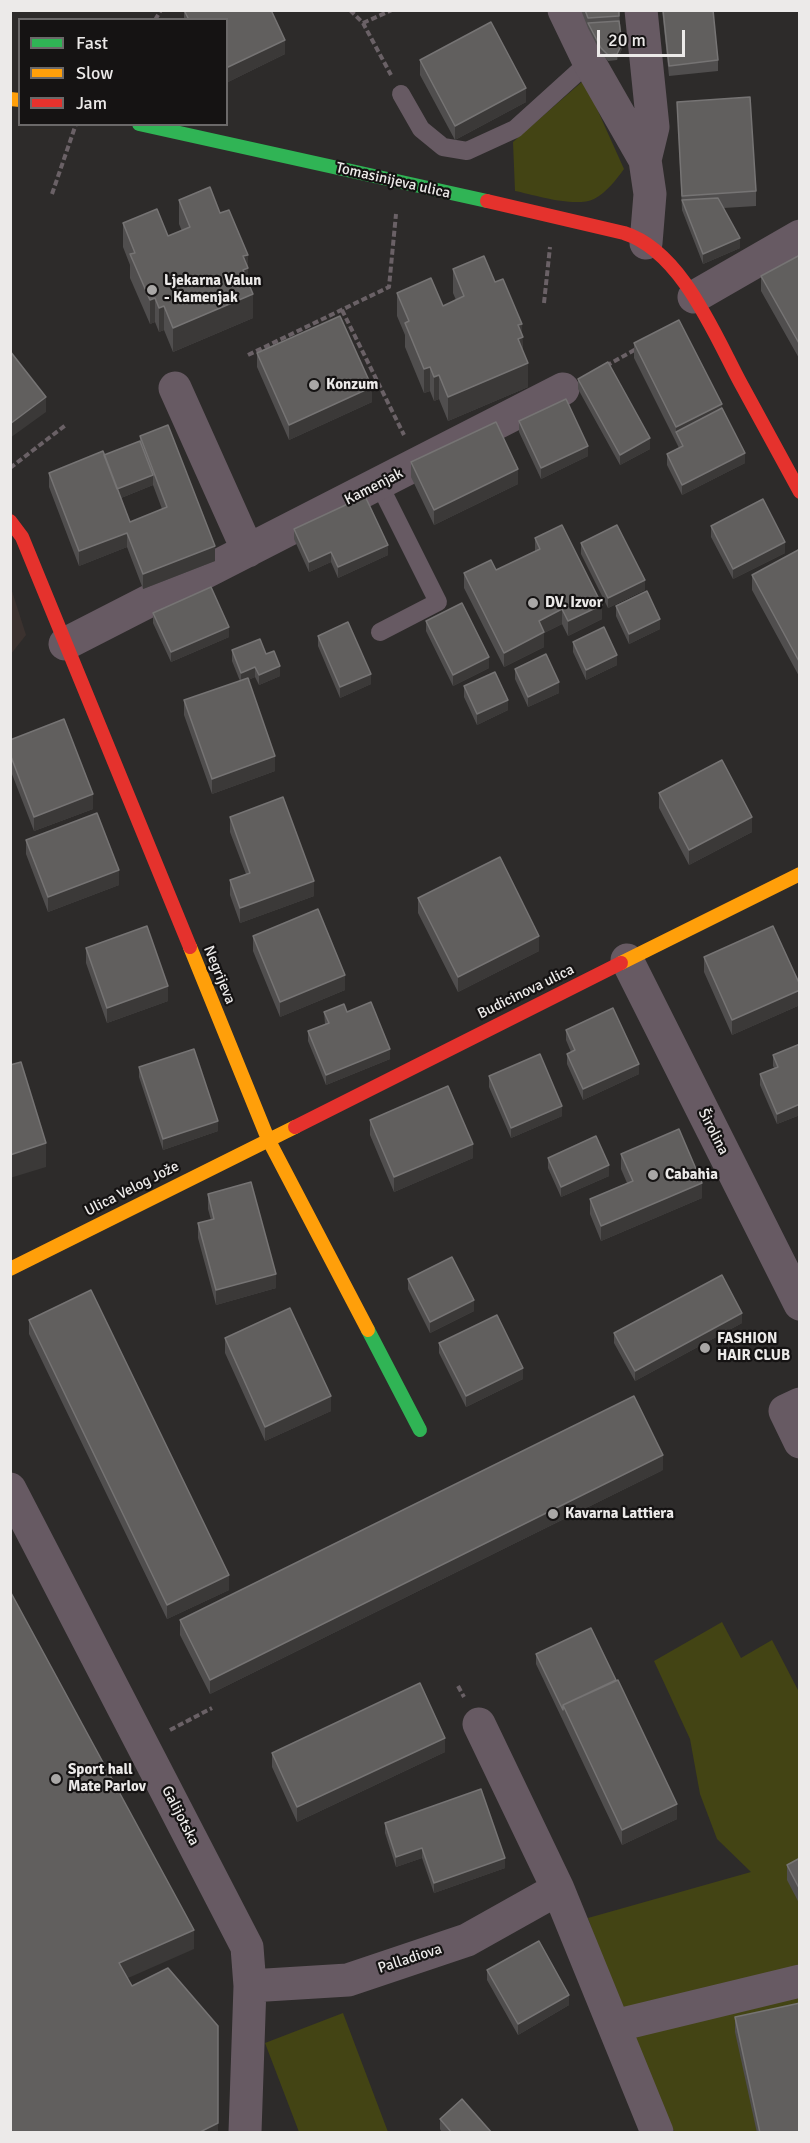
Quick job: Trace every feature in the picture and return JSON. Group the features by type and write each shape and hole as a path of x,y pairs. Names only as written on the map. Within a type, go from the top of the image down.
{"street":[{"path":"564,10 589,62 645,160 650,194 646,243"},
{"path":"642,10 653,127 645,160"},
{"name":"Tomasinijeva ulica","path":"148,126 620,232 646,243 694,297 800,492"},
{"path":"694,297 800,236"},
{"path":"175,388 248,551"},
{"name":"Kamenjak","path":"65,644 563,389"},
{"name":"Negrijeva","path":"10,521 22,537 268,1139 420,1430"},
{"name":"Budicinova ulica","path":"268,1139 800,874"},
{"name":"Širolina","path":"627,960 800,1304"},
{"name":"Ulica Velog Jože","path":"10,1269 268,1139"},
{"path":"800,1404 785,1411 800,1442"},
{"name":"Galijotska","path":"10,1489 247,1947 249,1986 244,2133"},
{"path":"479,1724 558,1888 657,2133"},
{"name":"Palladiova","path":"249,1986 348,1980 467,1940 558,1888"},
{"path":"614,2026 800,1981"}],"lane":[{"path":"401,94 421,129 443,147 466,151 515,129 589,62"},
{"path":"379,484 438,602 380,632"}],"path":[{"path":"350,10 363,23 401,94"},
{"path":"363,23 392,10"},
{"path":"52,194 75,126"},
{"path":"248,355 389,287 399,182"},
{"path":"544,303 553,218"},
{"path":"342,309 418,464"},
{"path":"563,389 643,345"},
{"path":"10,468 67,424"},
{"path":"143,1745 212,1708"}],"shaded area":[{"path":"584,80 624,169 603,193 586,201 555,200 515,191 513,142"},
{"path":"11,588 26,635 10,654"},
{"path":"722,1622 741,1658 772,1640 799,1692 799,2132 675,2132 655,2108 588,1918 751,1872 717,1839 700,1794 690,1739 654,1661"},
{"path":"343,2013 388,2132 299,2132 265,2043"}],"building":[{"path":"184,10 271,10 285,40 228,67 228,18 188,18"},
{"path":"585,10 619,10 619,16 588,18"},
{"path":"663,10 713,10 718,60 669,66"},
{"path":"619,21 622,44 617,54 608,55 601,48 588,23"},
{"path":"491,22 526,88 455,126 420,60"},
{"path":"750,97 756,191 682,196 677,102"},
{"path":"210,187 220,213 229,210 248,255 243,256 248,268 243,270 253,294 173,328 164,306 159,308 155,298 150,300 130,254 135,253 123,223 157,209 168,236 190,227 179,200"},
{"path":"718,198 740,238 703,254 682,200"},
{"path":"800,255 800,345 761,276"},
{"path":"484,256 495,282 503,279 522,324 518,325 523,337 518,339 528,363 448,397 439,375 434,377 430,367 424,369 405,323 409,321 397,293 431,278 443,306 464,296 453,269"},
{"name":"Konzum","path":"340,316 372,387 289,425 257,353"},
{"path":"679,320 722,404 676,427 634,343"},
{"path":"10,351 46,397 10,424"},
{"path":"608,362 650,438 620,455 578,379"},
{"path":"566,399 588,446 541,468 519,421"},
{"path":"722,408 745,453 682,485 667,454 683,446 676,432"},
{"path":"496,422 518,469 434,510 411,462"},
{"path":"168,425 215,546 143,574 127,533 79,551 49,473 103,451 130,522 167,507 140,436"},
{"path":"140,441 153,475 117,489 104,455"},
{"path":"365,496 388,545 338,567 331,552 309,562 294,529"},
{"path":"763,499 785,542 733,569 711,526"},
{"name":"DV. Izvor","path":"562,525 602,605 568,621 562,609 539,621 544,632 504,653 464,573 491,560 496,570 540,549 535,538"},
{"path":"617,525 645,580 608,598 581,543"},
{"path":"800,549 800,663 752,575"},
{"path":"211,587 229,627 171,652 153,613"},
{"path":"647,591 660,619 629,634 616,606"},
{"path":"462,603 489,657 453,675 426,621"},
{"path":"348,622 371,674 340,687 318,636"},
{"path":"604,627 617,655 586,670 573,642"},
{"path":"260,639 266,654 274,651 280,666 259,675 255,667 241,673 232,650"},
{"path":"546,654 559,682 528,697 515,669"},
{"path":"495,672 508,700 477,714 464,686"},
{"path":"248,678 275,756 212,779 184,700"},
{"path":"64,719 93,794 34,817 10,754 10,740"},
{"path":"722,760 752,817 689,850 659,793"},
{"path":"283,797 314,881 240,908 230,880 250,873 230,817"},
{"path":"97,813 119,870 48,897 26,840"},
{"path":"500,857 539,936 458,977 418,898"},
{"path":"318,909 345,975 280,1002 253,936"},
{"path":"147,926 168,986 107,1008 86,948"},
{"path":"773,926 800,985 800,990 732,1020 704,957"},
{"path":"371,1002 390,1049 326,1075 308,1031 329,1023 324,1012 344,1004 347,1012"},
{"path":"613,1008 639,1064 583,1089 567,1054 575,1050 566,1030"},
{"path":"800,1044 800,1104 777,1114 760,1074 778,1067 773,1055"},
{"path":"194,1049 218,1121 163,1139 139,1067"},
{"path":"540,1054 562,1106 511,1128 489,1076"},
{"path":"21,1062 46,1143 10,1155 10,1065"},
{"path":"448,1086 473,1144 394,1177 370,1120"},
{"path":"679,1129 702,1183 601,1226 590,1199 633,1181 621,1154"},
{"path":"596,1136 609,1165 561,1187 548,1158"},
{"path":"251,1182 276,1274 216,1290 198,1223 214,1219 208,1194"},
{"path":"452,1257 474,1300 430,1322 408,1279"},
{"path":"722,1275 742,1313 635,1371 614,1333"},
{"path":"91,1290 229,1575 167,1605 29,1320"},
{"path":"290,1308 331,1396 265,1427 225,1338"},
{"path":"497,1315 523,1368 466,1396 439,1343"},
{"path":"634,1396 663,1455 210,1680 180,1620"},
{"name":"Sport hall Mate Parlov","path":"10,1591 194,1930 119,1963 132,1986 168,1968 218,2026 218,2123 198,2133 10,2133"},
{"path":"591,1628 616,1680 563,1705 563,1710 536,1654"},
{"path":"618,1680 677,1804 622,1830 563,1705"},
{"path":"420,1683 445,1738 297,1807 272,1753"},
{"path":"481,1789 505,1858 434,1883 422,1848 396,1857 385,1823"},
{"path":"800,1858 800,1890 787,1865"},
{"path":"539,1941 569,1995 518,2024 487,1970"},
{"path":"800,2003 800,2133 760,2133 735,2017"},
{"path":"462,2099 492,2133 452,2133 440,2119"}],"traffic: fast":[{"path":"148,126 487,201"},
{"path":"368,1330 420,1430"}],"traffic: slow":[{"path":"10,99 18,100"},
{"path":"621,963 800,874"},
{"path":"190,947 268,1139 368,1330"},
{"path":"10,1269 295,1127"}],"traffic: jam":[{"path":"487,201 624,233 644,243 663,257 679,275 707,318 800,492"},
{"path":"10,521 22,537 190,947"},
{"path":"295,1127 621,963"}],"place":[{"name":"Ljekarna Valun - Kamenjak","path":"152,290"},
{"name":"Konzum","path":"314,385"},
{"name":"DV. Izvor","path":"533,603"},
{"name":"Cabahia","path":"653,1175"},
{"name":"FASHION HAIR CLUB","path":"705,1348"},
{"name":"Kavarna Lattiera","path":"553,1514"},
{"name":"Sport hall Mate Parlov","path":"56,1779"}]}
